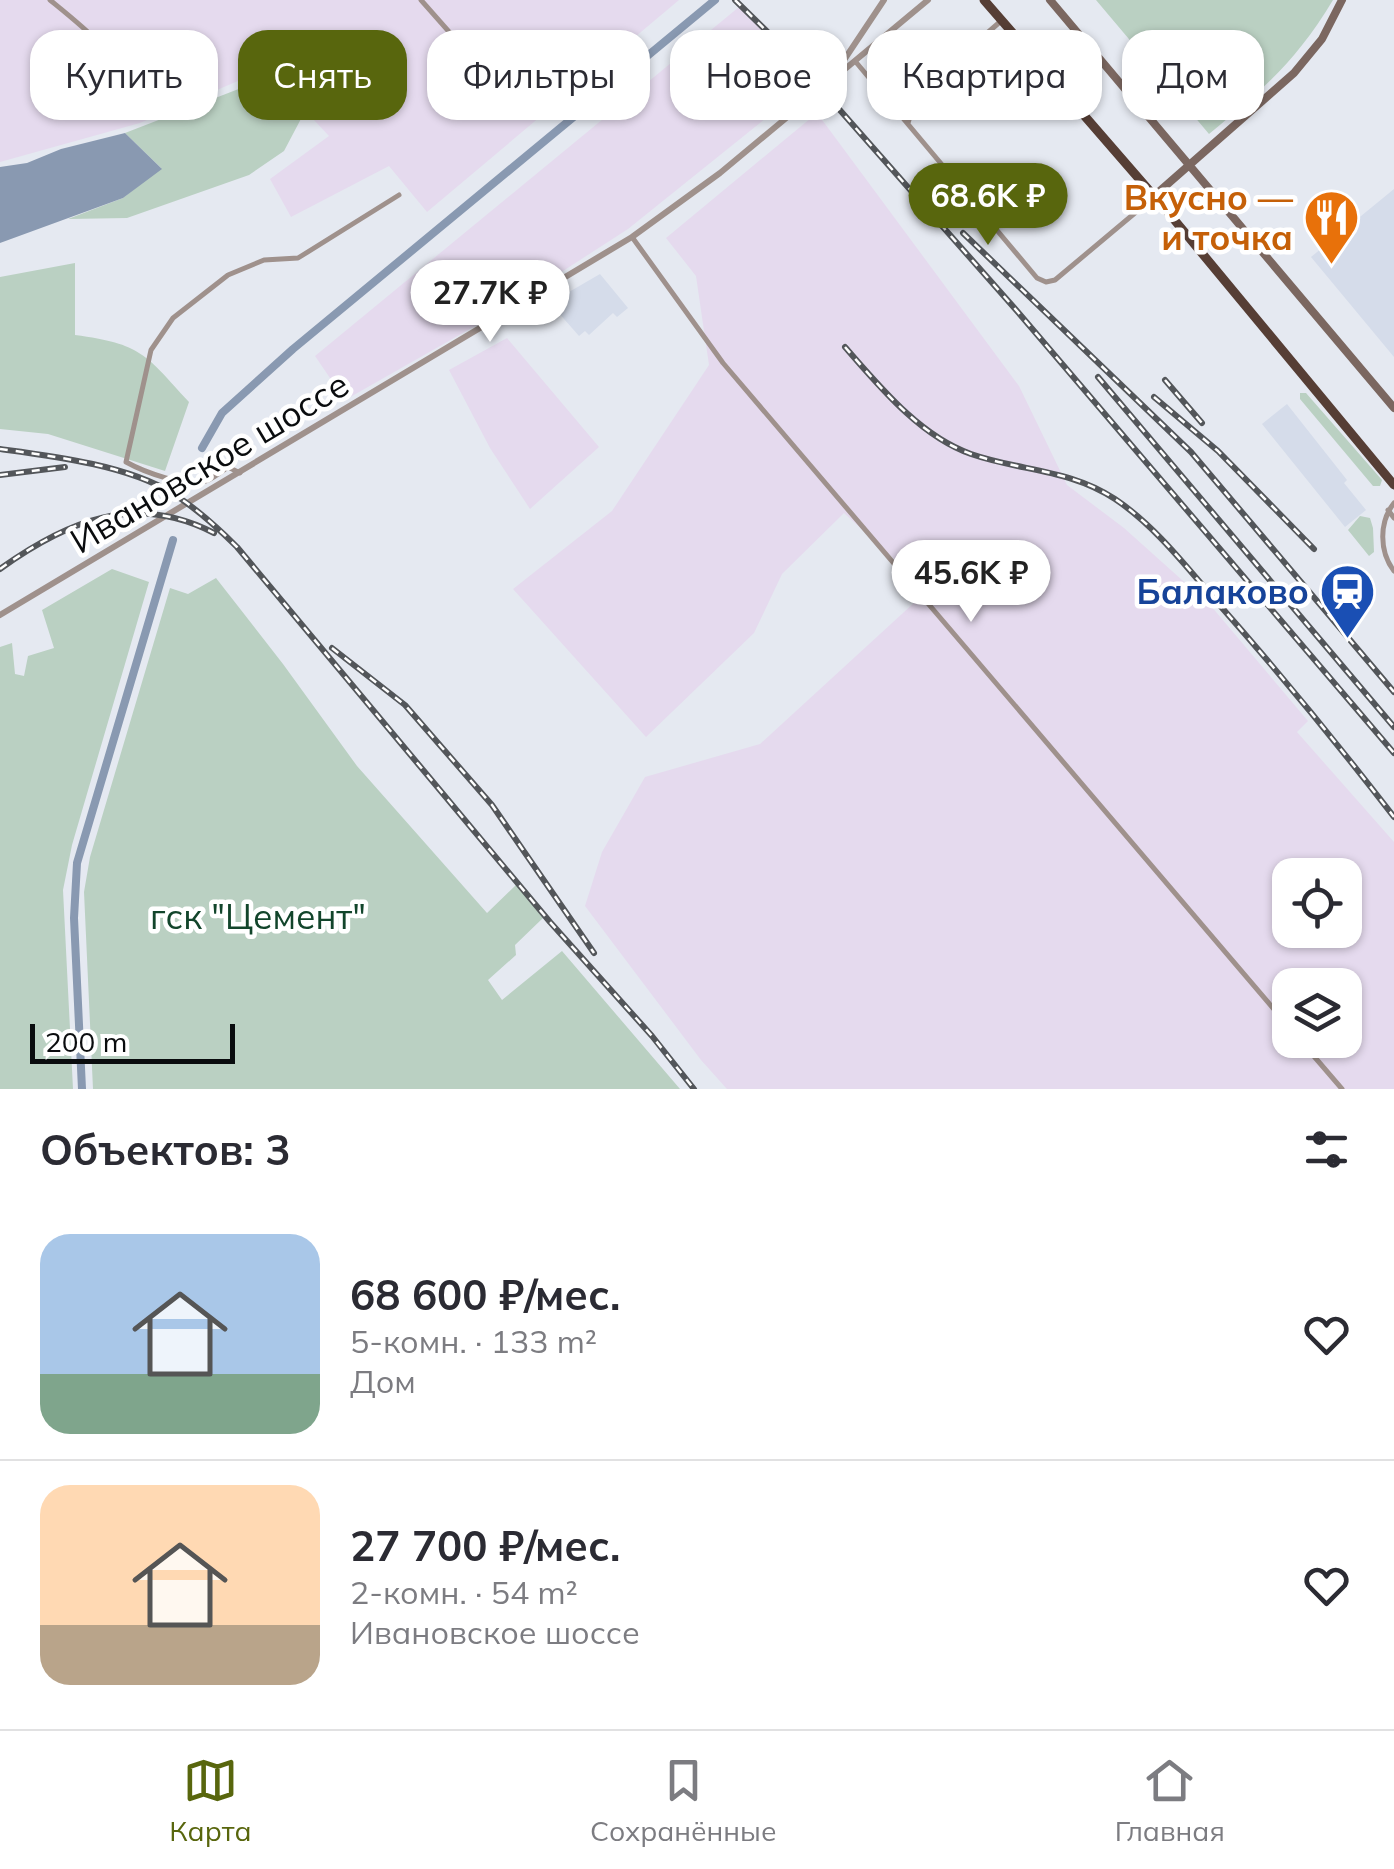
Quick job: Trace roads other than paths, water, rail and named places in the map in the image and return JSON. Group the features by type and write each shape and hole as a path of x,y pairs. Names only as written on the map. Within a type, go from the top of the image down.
{"highway":[{"path":"984,0 1154,196 1394,485"}],"main road":[{"path":"1050,0 1394,408"},
{"path":"1154,196 1294,74 1322,39 1342,0"}],"street":[{"path":"50,0 87,30"},
{"path":"421,0 448,30"},
{"path":"847,55 884,0"},
{"name":"Ивановское шоссе","path":"892,30 928,0"},
{"path":"992,30 1002,21"},
{"name":"Ивановское шоссе","path":"847,68 867,51"},
{"path":"856,61 1036,278 1055,280 1154,196"},
{"name":"Ивановское шоссе","path":"0,616 632,238 783,120"},
{"path":"908,124 909,120"},
{"path":"240,473 228,467 209,480 192,483 146,473 126,462 151,350 173,318 228,274 264,260 298,258 399,195"},
{"path":"632,238 723,363 1272,1007"},
{"path":"1394,503 1388,510 1382,534 1388,563 1394,571"},
{"path":"1388,510 1394,518"},
{"path":"1315,1058 1342,1089"}],"water":[{"path":"125,133 162,169 123,198 0,243 0,167 27,163 61,149"}],"waterway":[{"path":"202,448 222,413 293,349 715,0"},
{"path":"82,1089 74,918 77,863 173,540"}],"railway":[{"path":"735,0 794,58 1017,311 1394,753"},
{"path":"963,233 1191,452 1394,692"},
{"path":"845,347 902,409 952,446 1098,489 1143,521 1262,654 1394,817"},
{"path":"1098,377 1394,727"},
{"path":"1165,380 1202,423"},
{"path":"1154,397 1218,451 1314,549"},
{"path":"0,449 89,463 133,475 172,493 222,532 694,1089"},
{"path":"0,475 65,467"},
{"path":"0,569 51,537 102,518 157,515 214,533"},
{"path":"332,648 405,705 492,805 594,953"}],"place":[{"name":"Вкусно — и точка","path":"1332,266"},
{"name":"Балаково","path":"1348,640"}],"park label":[{"name":"гск \"Цемент\"","path":"258,916"}]}
